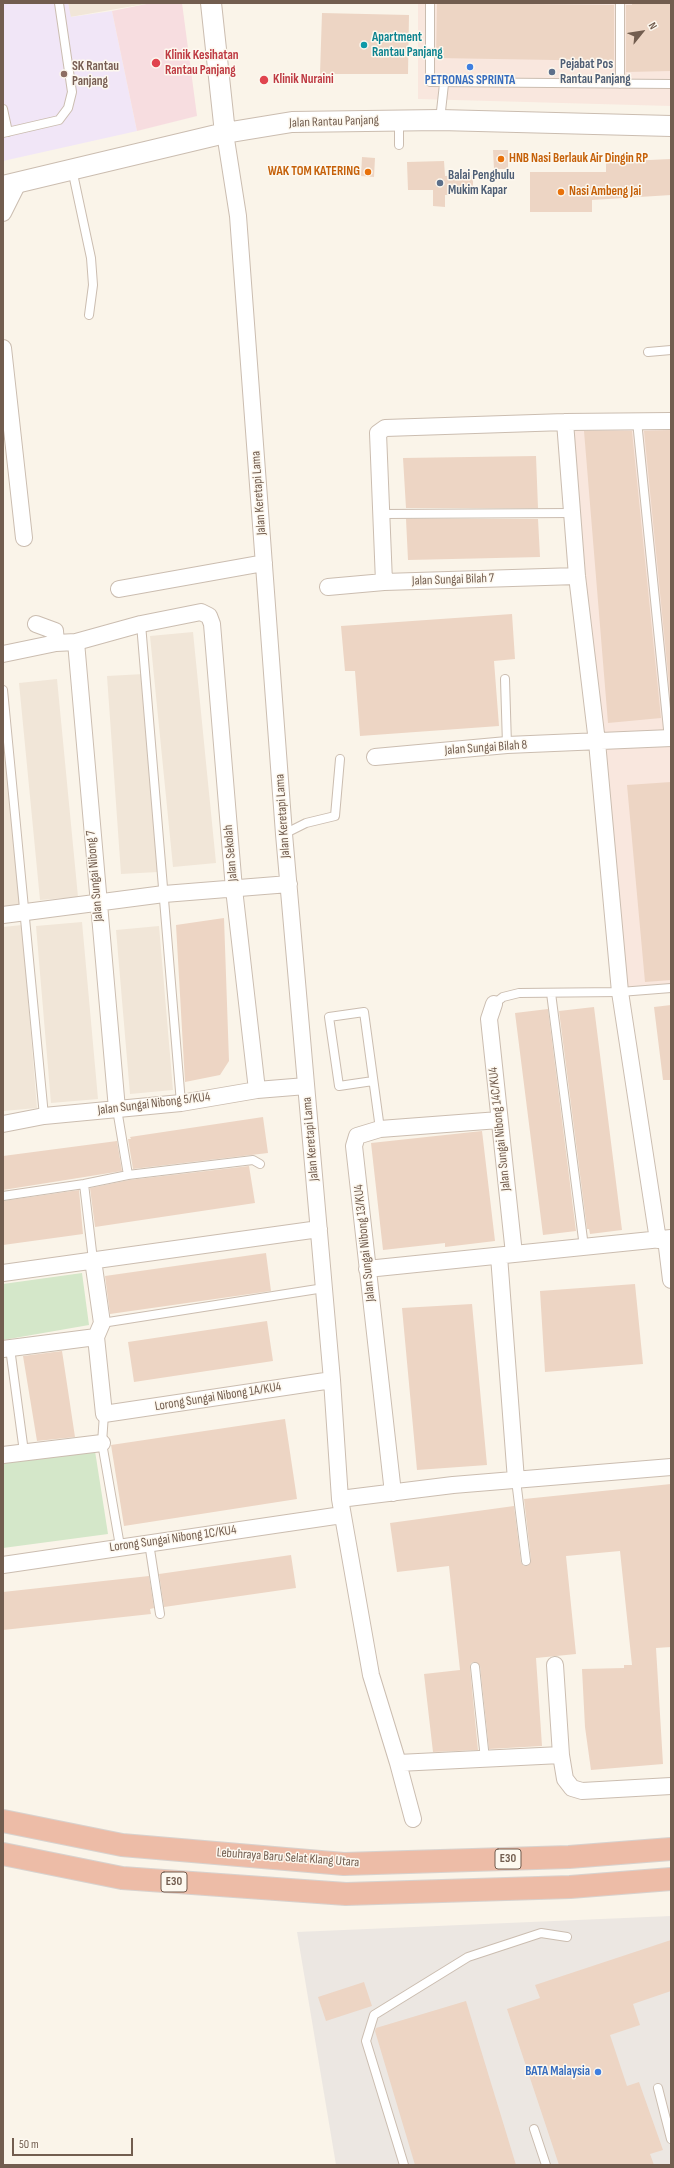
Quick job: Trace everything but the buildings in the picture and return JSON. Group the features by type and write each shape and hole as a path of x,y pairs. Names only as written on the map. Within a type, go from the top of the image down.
{"highway":[{"name":"Lebuhraya Baru Selat Klang Utara","path":"3,1821 122,1846 344,1864 569,1857 671,1849"},
{"name":"E30","path":"3,1854 122,1878 346,1894 570,1887 671,1879"}],"street":[{"path":"211,3 225,133"},
{"name":"Jalan Rantau Panjang","path":"11,184 225,133 292,122 440,120 671,126"},
{"name":"Jalan Keretapi Lama","path":"225,133 238,216 284,834 332,1380 340,1499 371,1675 398,1762 413,1819"},
{"path":"3,213 11,184"},
{"path":"3,348 24,538"},
{"path":"384,582 378,433 385,428 565,422 671,421"},
{"path":"565,422 577,576 596,742 620,992 665,1239 671,1280"},
{"path":"119,589 264,563"},
{"name":"Jalan Sungai Bilah 7","path":"328,587 384,582 577,576"},
{"name":"Jalan Sekolah","path":"141,624 201,612 209,616 212,624 234,889 257,1090"},
{"path":"36,624 55,632 56,643"},
{"path":"3,654 56,643 76,642 141,624"},
{"name":"Jalan Sungai Nibong 7","path":"76,642 117,1109"},
{"name":"Jalan Sungai Bilah 8","path":"375,757 507,745 670,739"},
{"path":"3,916 164,894 289,884"},
{"name":"Jalan Sungai Nibong 14C/KU4","path":"494,1004 489,1018 499,1120 516,1480"},
{"name":"Jalan Sungai Nibong 5/KU4","path":"3,1124 44,1116 181,1103 257,1090 306,1086"},
{"name":"Jalan Sungai Nibong 13/KU4","path":"393,1493 354,1146 357,1136 380,1129 499,1120"},
{"path":"3,1273 319,1229"},
{"path":"367,1269 665,1239"},
{"path":"93,1260 104,1414"},
{"path":"6,1348 99,1330"},
{"name":"Lorong Sungai Nibong 1A/KU4","path":"104,1414 332,1380"},
{"path":"3,1455 102,1443"},
{"path":"340,1499 516,1480 671,1467"},
{"name":"Lorong Sungai Nibong 1C/KU4","path":"3,1565 120,1546 342,1515"},
{"path":"555,1664 560,1755 565,1779 572,1788 582,1791 671,1786"},
{"path":"398,1762 560,1755"}],"lane":[{"path":"3,109 5,133 59,120 68,108 72,92 59,3"},
{"path":"430,3 430,82 444,84 671,84"},
{"path":"620,3 620,84"},
{"path":"440,120 444,84"},
{"path":"399,120 399,145"},
{"path":"72,170 91,258 93,285 89,315"},
{"path":"648,352 671,350"},
{"path":"637,421 670,739"},
{"path":"382,514 572,513"},
{"path":"141,624 181,1103"},
{"path":"505,679 507,745"},
{"path":"3,690 44,1116"},
{"path":"284,834 306,823 335,816 340,758"},
{"path":"494,1004 503,997 519,993 620,992 671,988"},
{"path":"551,993 584,1247"},
{"path":"373,1081 339,1086 329,1017 364,1012 380,1129"},
{"path":"117,1109 128,1175"},
{"path":"3,1196 84,1184 128,1175 253,1160 260,1164"},
{"path":"84,1184 93,1260"},
{"path":"99,1330 324,1288"},
{"path":"6,1348 24,1452"},
{"path":"104,1414 102,1443 120,1546"},
{"path":"516,1480 526,1562"},
{"path":"149,1543 160,1614"},
{"path":"475,1667 485,1759"},
{"path":"404,2165 366,2041 374,2015 468,1957 541,1933 567,1937"},
{"path":"658,2088 671,2139"},
{"path":"534,2129 546,2165"}],"shaded area":[{"name":"SK Rantau Panjang","path":"3,3 68,3 71,17 112,11 137,131 3,161"},
{"path":"68,3 151,3 70,17"},
{"name":"Klinik Kesihatan Rantau Panjang","path":"151,3 182,3 197,116 137,131 112,11"},
{"path":"418,3 671,3 671,106 418,99"},
{"path":"671,426 671,984 626,987 571,427"},
{"path":"193,632 216,863 173,867 150,636"},
{"path":"144,674 158,872 121,874 107,676"},
{"path":"57,679 78,897 40,900 19,683"},
{"path":"3,683 22,909 3,910"},
{"path":"82,922 98,1099 51,1103 36,926"},
{"path":"22,925 37,1108 3,1111 3,927"},
{"path":"159,926 173,1090 130,1094 116,930"},
{"path":"671,1916 671,2165 336,2165 297,1932"}],"green space":[{"path":"82,1273 89,1325 3,1340 3,1284"},
{"path":"95,1451 108,1534 3,1548 3,1463"}],"place":[{"name":"Apartment Rantau Panjang","path":"364,45"},
{"name":"Klinik Kesihatan Rantau Panjang","path":"156,63"},
{"name":"PETRONAS SPRINTA","path":"470,67"},
{"name":"Pejabat Pos Rantau Panjang","path":"552,72"},
{"name":"SK Rantau Panjang","path":"64,74"},
{"name":"Klinik Nuraini","path":"264,80"},
{"name":"HNB Nasi Berlauk Air Dingin RP","path":"501,159"},
{"name":"WAK TOM KATERING","path":"368,172"},
{"name":"Balai Penghulu Mukim Kapar","path":"440,183"},
{"name":"Nasi Ambeng Jai","path":"561,192"},
{"name":"BATA Malaysia","path":"598,2072"}]}
